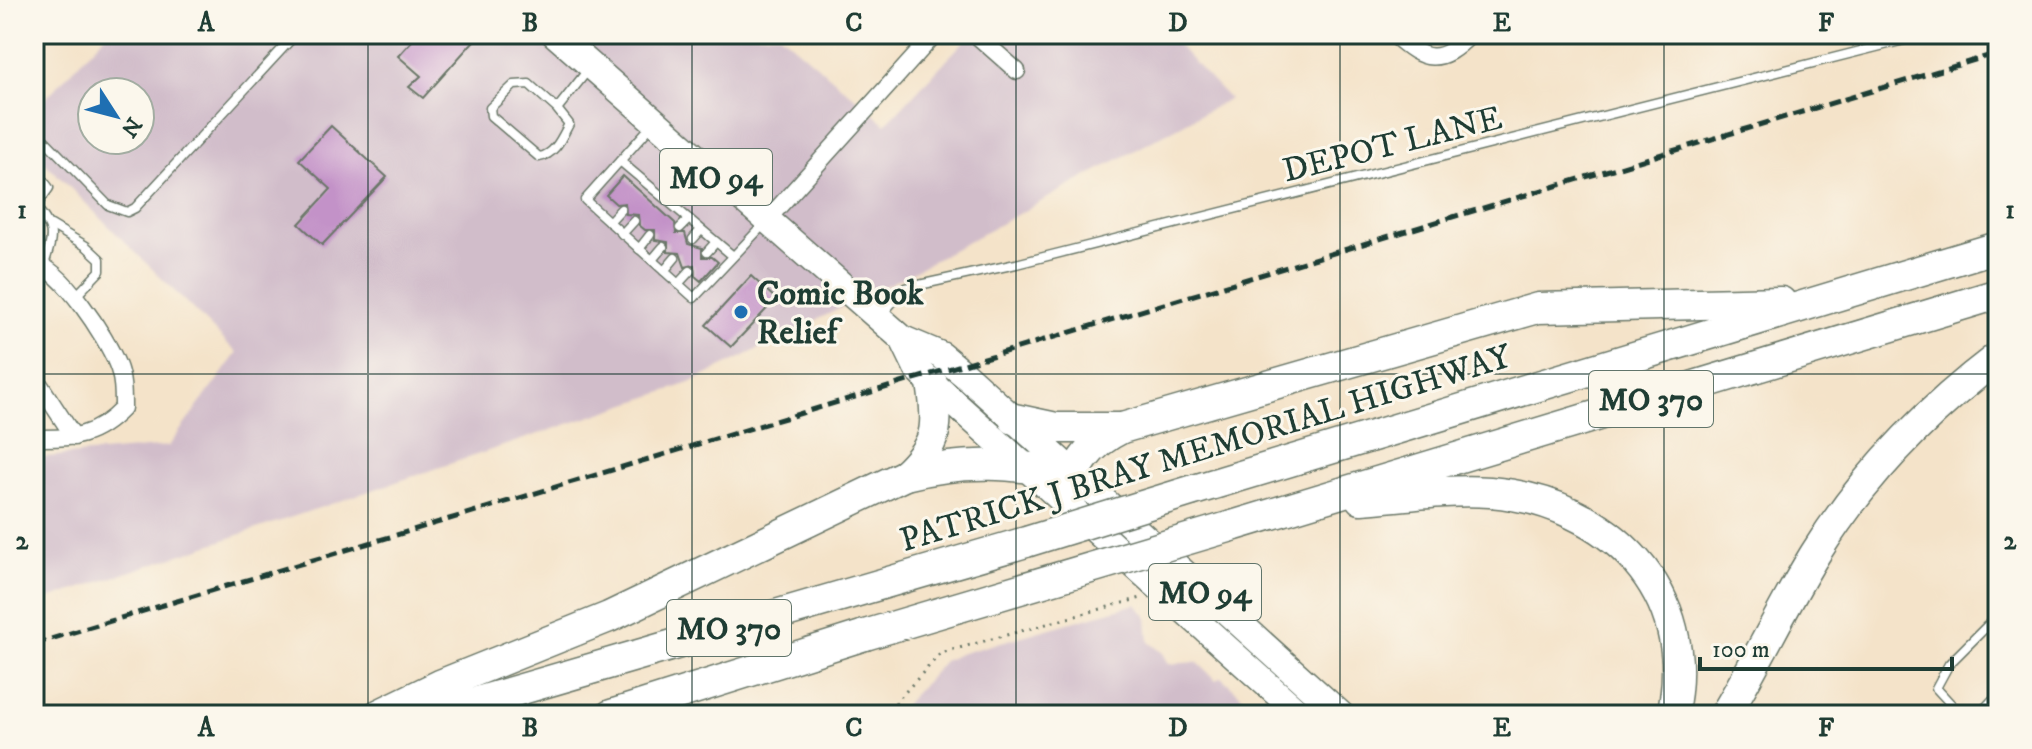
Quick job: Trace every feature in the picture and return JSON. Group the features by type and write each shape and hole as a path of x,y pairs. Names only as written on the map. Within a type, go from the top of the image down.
{"highway":[{"name":"PATRICK J BRAY MEMORIAL HIGHWAY","path":"433,715 1026,542 1998,247"},
{"name":"MO 370","path":"611,715 865,635 1998,294"},
{"path":"1071,506 1074,474 1096,443 1122,428 1538,308 1819,302"},
{"path":"1725,715 1790,596 1847,508 1928,417 1998,357"},
{"path":"905,475 930,449 934,439 936,411 932,383"},
{"path":"1014,419 1056,428 1122,428"},
{"path":"378,715 440,685 609,617 905,475 966,463 1074,474"},
{"path":"1303,503 1460,491 1491,492 1523,497 1578,514 1627,550 1661,598 1673,629 1678,658 1677,692 1672,715"}],"main road":[{"name":"MO 94","path":"555,34 903,339 941,355 1341,715"},
{"name":"MO 94","path":"903,339 918,370 1301,715"}],"street":[{"path":"767,220 935,34"},
{"path":"975,34 1017,71"},
{"path":"1393,34 1412,51 1434,58 1457,48 1471,34"},
{"path":"34,438 74,437 103,429 123,408 124,388 117,363 60,277 39,264"},
{"path":"34,376 74,437"},
{"path":"1984,715 1998,700"}],"lane":[{"path":"34,129 108,205 127,212 135,208 296,34"},
{"name":"DEPOT LANE","path":"879,318 905,288 1032,260 1928,34"},
{"path":"557,109 591,66"},
{"path":"529,84 557,109 569,124 560,142 545,157 539,157 491,116 490,108 514,85 529,84"},
{"path":"653,123 585,200 694,298 767,220"},
{"path":"620,161 733,256"},
{"path":"34,168 49,188 35,208 51,225 86,246 100,259 100,271 74,298"},
{"path":"638,190 645,182"},
{"path":"651,202 658,193"},
{"path":"667,216 674,207"},
{"path":"609,222 621,209"},
{"path":"680,228 689,219"},
{"path":"622,234 634,221"},
{"path":"39,264 52,239 51,225"},
{"path":"693,239 701,230"},
{"path":"639,249 650,235"},
{"path":"707,252 716,242"},
{"path":"652,260 663,247"},
{"path":"664,271 675,258"},
{"path":"678,284 690,271"},
{"path":"1961,715 1936,688 1949,664 1998,615"}],"path":[{"path":"884,715 941,653 1148,596"}],"shaded area":[{"path":"106,34 780,34 886,124 971,34 1167,34 1229,99 903,277 690,383 34,604 34,458 169,446 237,353 34,152 34,111"},
{"path":"1136,604 1147,617 1149,642 1163,653 1169,664 1197,662 1216,680 1221,677 1263,715 895,715 944,661 959,654"}],"building":[{"path":"418,34 480,34 423,98 409,87 421,76 398,56"},
{"path":"331,126 387,177 322,245 299,224 331,189 299,160"},
{"path":"623,176 675,223 676,233 685,233 688,244 702,248 702,257 712,257 718,262 701,281 695,276 694,265 685,267 680,253 668,252 668,242 655,240 655,230 645,230 639,225 638,215 626,214 625,203 616,204 606,195"},
{"name":"Comic Book Relief","path":"751,276 776,299 731,347 706,325"}],"railway":[{"path":"34,644 1998,53"}],"place":[{"name":"Comic Book Relief","path":"741,312"}]}
